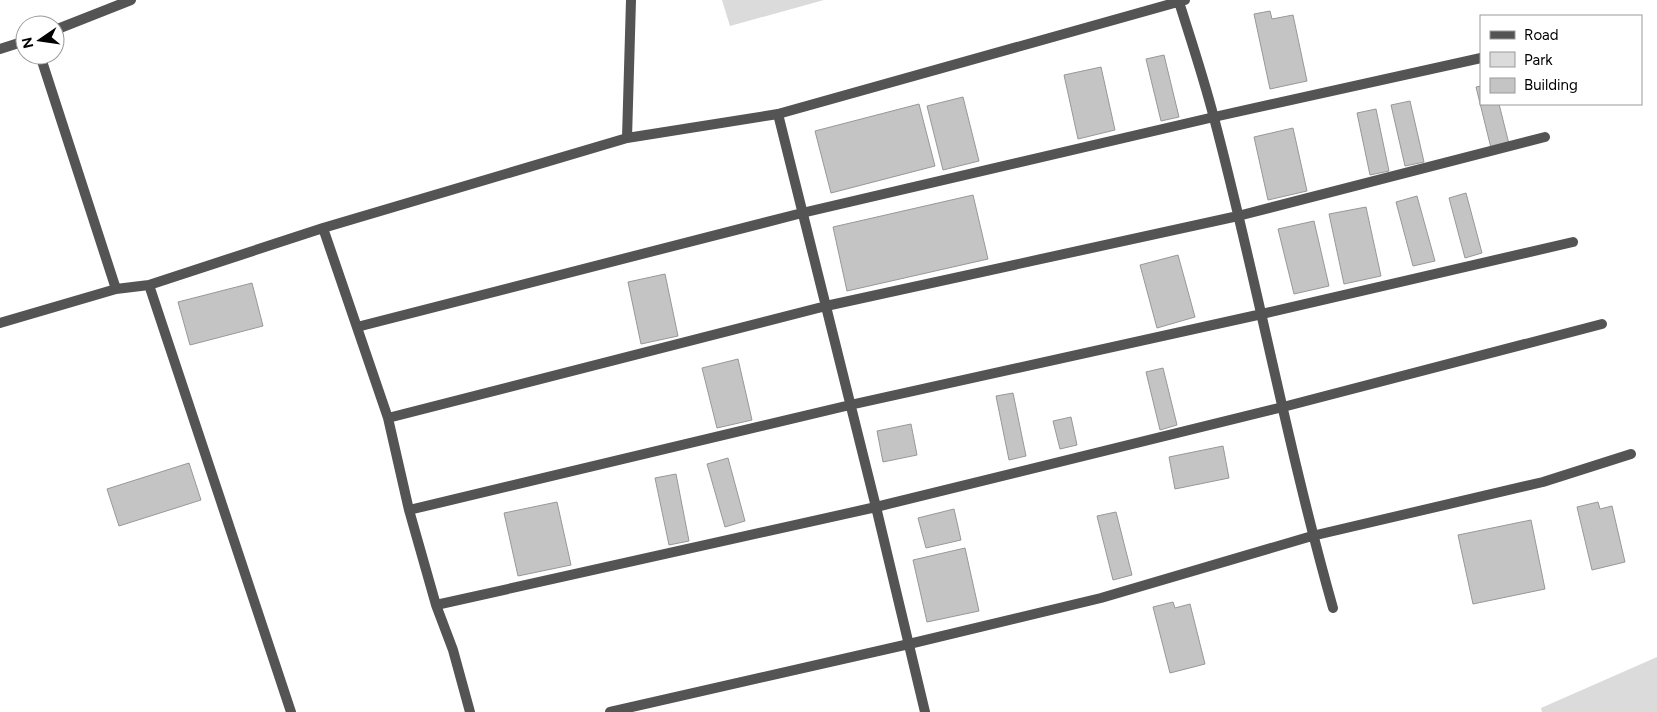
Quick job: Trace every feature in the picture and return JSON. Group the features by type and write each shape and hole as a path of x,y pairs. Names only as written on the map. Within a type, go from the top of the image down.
{"street":[{"path":"65,26 131,0"},
{"path":"627,138 631,0"},
{"path":"0,323 116,289 149,285 323,228 627,138 778,114 1182,1 1214,117 1262,314 1312,536 1333,608"},
{"path":"0,49 15,45"},
{"path":"357,327 802,213 1214,117 1480,58"},
{"path":"43,65 116,289"},
{"path":"778,114 925,712"},
{"path":"388,418 826,306 1238,216 1545,137"},
{"path":"323,228 388,418 409,510 436,606 453,650 470,712"},
{"path":"409,510 850,405 1262,314 1573,242"},
{"path":"149,285 292,712"},
{"path":"436,606 876,508 1283,407 1602,324"},
{"path":"610,712 1101,598 1312,536 1543,482 1631,454"}],"green space":[{"path":"722,0 824,0 730,26"},
{"path":"1657,657 1657,712 1542,712 1541,708"}],"building":[{"path":"1270,11 1272,19 1293,15 1307,81 1270,89 1254,14"},
{"path":"1164,55 1179,117 1161,121 1146,59"},
{"path":"1101,67 1115,130 1078,139 1064,75"},
{"path":"1480,86 1480,103 1476,87"},
{"path":"963,97 979,161 943,170 927,106"},
{"path":"1410,101 1424,162 1405,166 1391,105"},
{"path":"919,104 935,166 831,193 815,131"},
{"path":"1480,105 1499,105 1509,144 1491,148"},
{"path":"1376,109 1389,171 1370,175 1357,113"},
{"path":"1293,128 1307,191 1268,200 1254,137"},
{"path":"1466,193 1482,253 1465,258 1449,198"},
{"path":"973,195 988,259 847,291 833,227"},
{"path":"1417,196 1435,261 1413,266 1396,202"},
{"path":"1366,207 1381,276 1344,284 1329,214"},
{"path":"1314,221 1329,286 1294,294 1278,229"},
{"path":"1178,255 1195,317 1157,328 1140,265"},
{"path":"665,274 678,336 641,344 628,282"},
{"path":"252,283 263,326 190,345 178,302"},
{"path":"738,359 752,420 717,428 702,368"},
{"path":"1163,368 1177,425 1160,430 1146,372"},
{"path":"1013,393 1026,456 1009,460 996,396"},
{"path":"1071,417 1077,445 1060,449 1053,421"},
{"path":"911,424 917,455 883,462 877,431"},
{"path":"1223,446 1229,478 1175,489 1169,457"},
{"path":"728,458 745,521 725,527 707,464"},
{"path":"189,463 201,500 119,526 107,489"},
{"path":"676,474 689,541 669,545 655,478"},
{"path":"557,502 571,565 518,576 504,513"},
{"path":"1598,502 1600,509 1612,506 1625,562 1592,570 1577,507"},
{"path":"954,509 961,540 926,548 918,518"},
{"path":"1116,512 1132,575 1113,580 1097,516"},
{"path":"1531,520 1545,589 1473,604 1458,535"},
{"path":"965,548 979,611 927,622 913,560"},
{"path":"1173,602 1175,608 1190,604 1205,664 1170,673 1153,607"}]}
